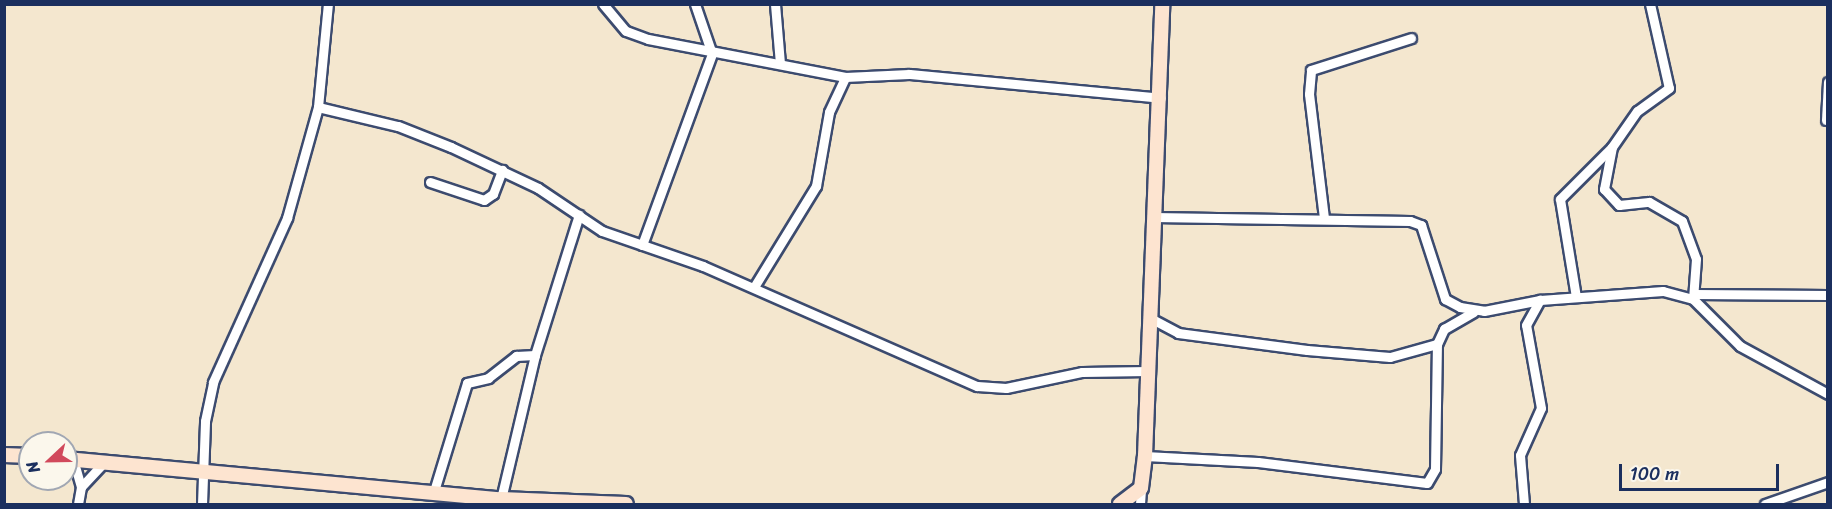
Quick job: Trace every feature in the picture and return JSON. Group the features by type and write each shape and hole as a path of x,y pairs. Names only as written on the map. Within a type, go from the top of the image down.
{"street":[{"path":"202,504 201,471 213,382 287,218 318,107 328,4"},
{"path":"603,4 626,31 712,54 845,76 909,74 1161,98"},
{"path":"642,245 712,54 695,4"},
{"path":"775,4 780,64"},
{"path":"1140,504 1145,456 1152,319 1153,217 1161,98 1162,4"},
{"path":"1576,297 1560,199 1612,147 1637,111 1669,88 1650,4"},
{"path":"1324,218 1308,88 1311,70 1411,38"},
{"path":"754,287 816,186 829,112 845,76"},
{"path":"1826,120 1827,82"},
{"path":"318,107 398,126 502,170 579,215 642,245 754,287 977,386 1006,388 1082,372 1149,371"},
{"path":"1612,147 1604,174 1608,197 1620,205 1649,202 1682,221 1696,259 1694,296 1740,346 1827,394"},
{"path":"430,182 484,200 493,194 502,170"},
{"path":"501,499 535,355 579,215"},
{"path":"1153,217 1324,218 1421,225 1445,299 1473,312"},
{"path":"1145,456 1258,462 1427,483 1436,469 1437,344 1444,329 1473,312 1540,300 1663,291 1694,296 1827,296"},
{"path":"1524,504 1520,455 1541,408 1526,325 1540,300"},
{"path":"1152,319 1178,333 1297,349 1390,357 1437,344"},
{"path":"434,491 467,383 488,378 516,356 535,355"},
{"path":"78,460 501,499 626,504"},
{"path":"78,504 81,487 105,461"},
{"path":"78,480 81,487"},
{"path":"1765,504 1827,482"},
{"path":"1120,504 1141,488"}]}
